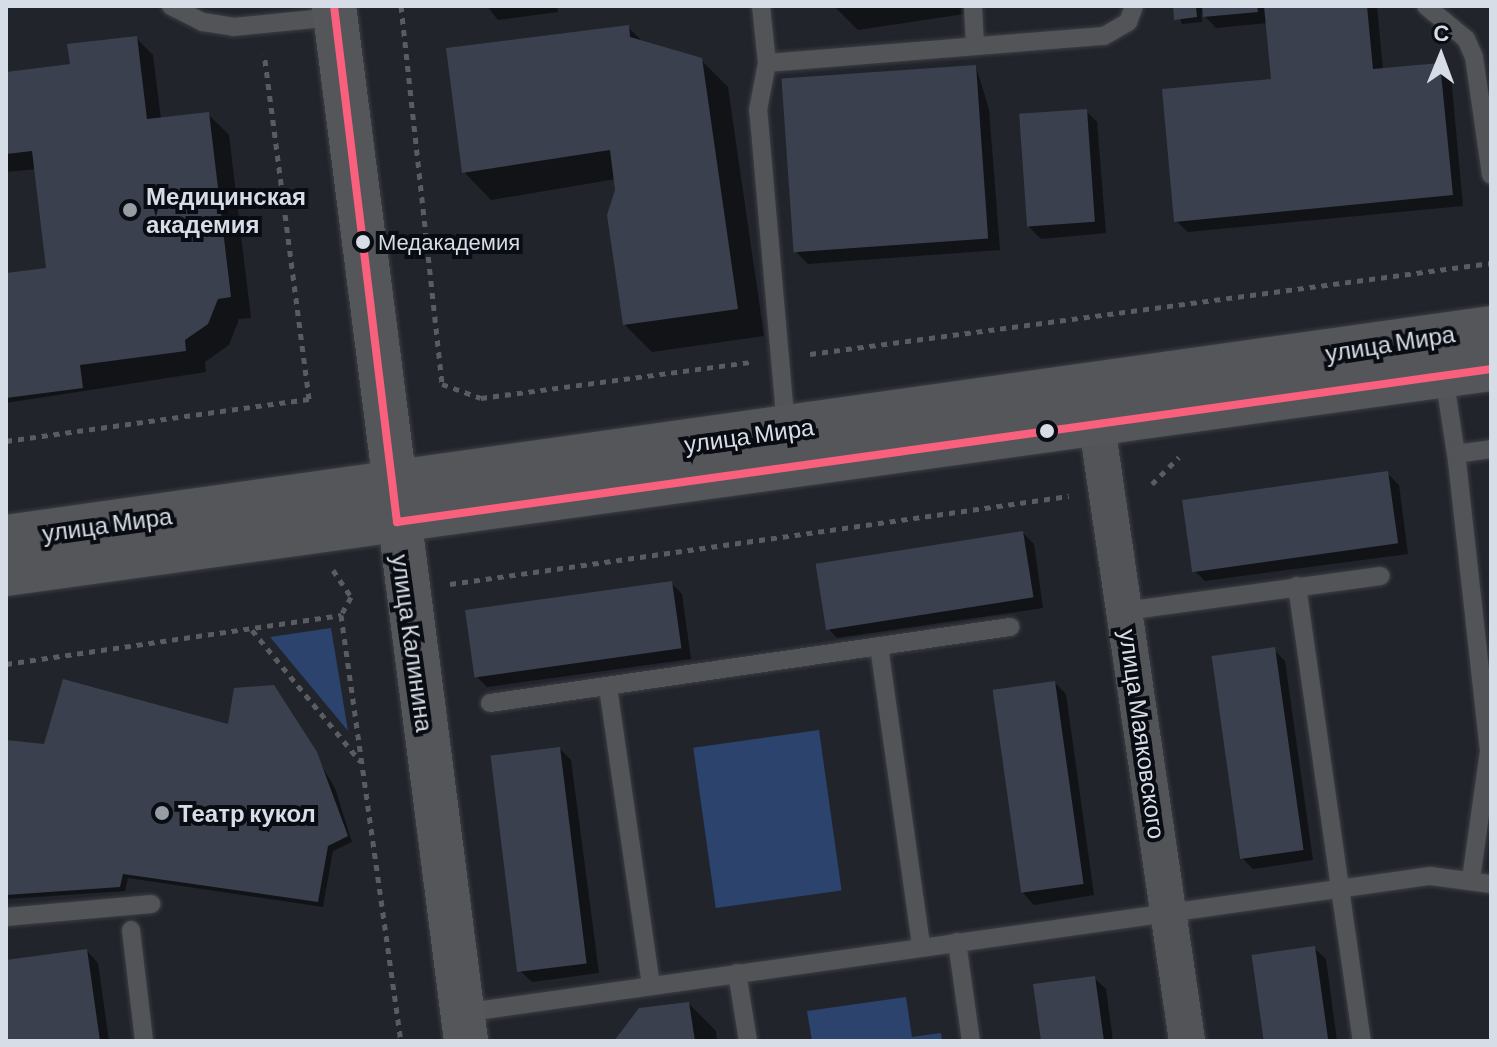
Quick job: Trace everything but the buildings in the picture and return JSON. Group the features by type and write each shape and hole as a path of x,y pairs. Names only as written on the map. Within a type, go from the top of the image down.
{"main road":[{"name":"улица Калинина","path":"335,11 395,504 464,1027"},
{"name":"улица Мира","path":"6,537 395,504 1093,407 1491,328"},
{"name":"улица Мира","path":"6,574 786,430 1093,407 1444,376 1491,369"}],"street":[{"name":"улица Маяковского","path":"1093,407 1187,1041"}],"lane":[{"path":"171,6 203,22 261,26 335,11"},
{"path":"761,6 767,63 758,110 777,358 786,430"},
{"path":"973,6 975,44"},
{"path":"767,63 1104,36 1119,32 1134,6"},
{"path":"1426,6 1466,39 1474,57 1491,175"},
{"path":"1444,376 1488,709 1489,766 1471,879"},
{"path":"1456,454 1491,449"},
{"path":"1125,611 1381,576"},
{"path":"1297,586 1362,1041"},
{"path":"490,703 1010,627"},
{"path":"879,646 921,946"},
{"path":"608,687 651,985"},
{"path":"464,1027 651,985 1341,887 1430,876 1491,884"},
{"path":"6,917 151,904"},
{"path":"131,930 144,1041"},
{"path":"957,942 971,1041"},
{"path":"737,973 748,1041"}],"path":[{"path":"401,6 442,384 481,398 1491,263"},
{"path":"6,441 309,399 261,26"},
{"path":"448,584 1078,495"},
{"path":"331,566 351,597 341,615 401,1041"},
{"path":"6,664 341,615"},
{"path":"251,630 360,761"}],"shaded area":[{"path":"331,628 348,731 270,637"},
{"path":"819,730 842,890 716,908 693,748"},
{"path":"906,997 912,1037 941,1033 942,1041 812,1041 807,1011"}],"transit line":[{"path":"334,6 397,522 1491,369"}],"place":[{"name":"Медицинская академия","path":"130,210"},
{"name":"Медакадемия","path":"363,242"},
{"name":"Театр кукол","path":"162,813"}]}
